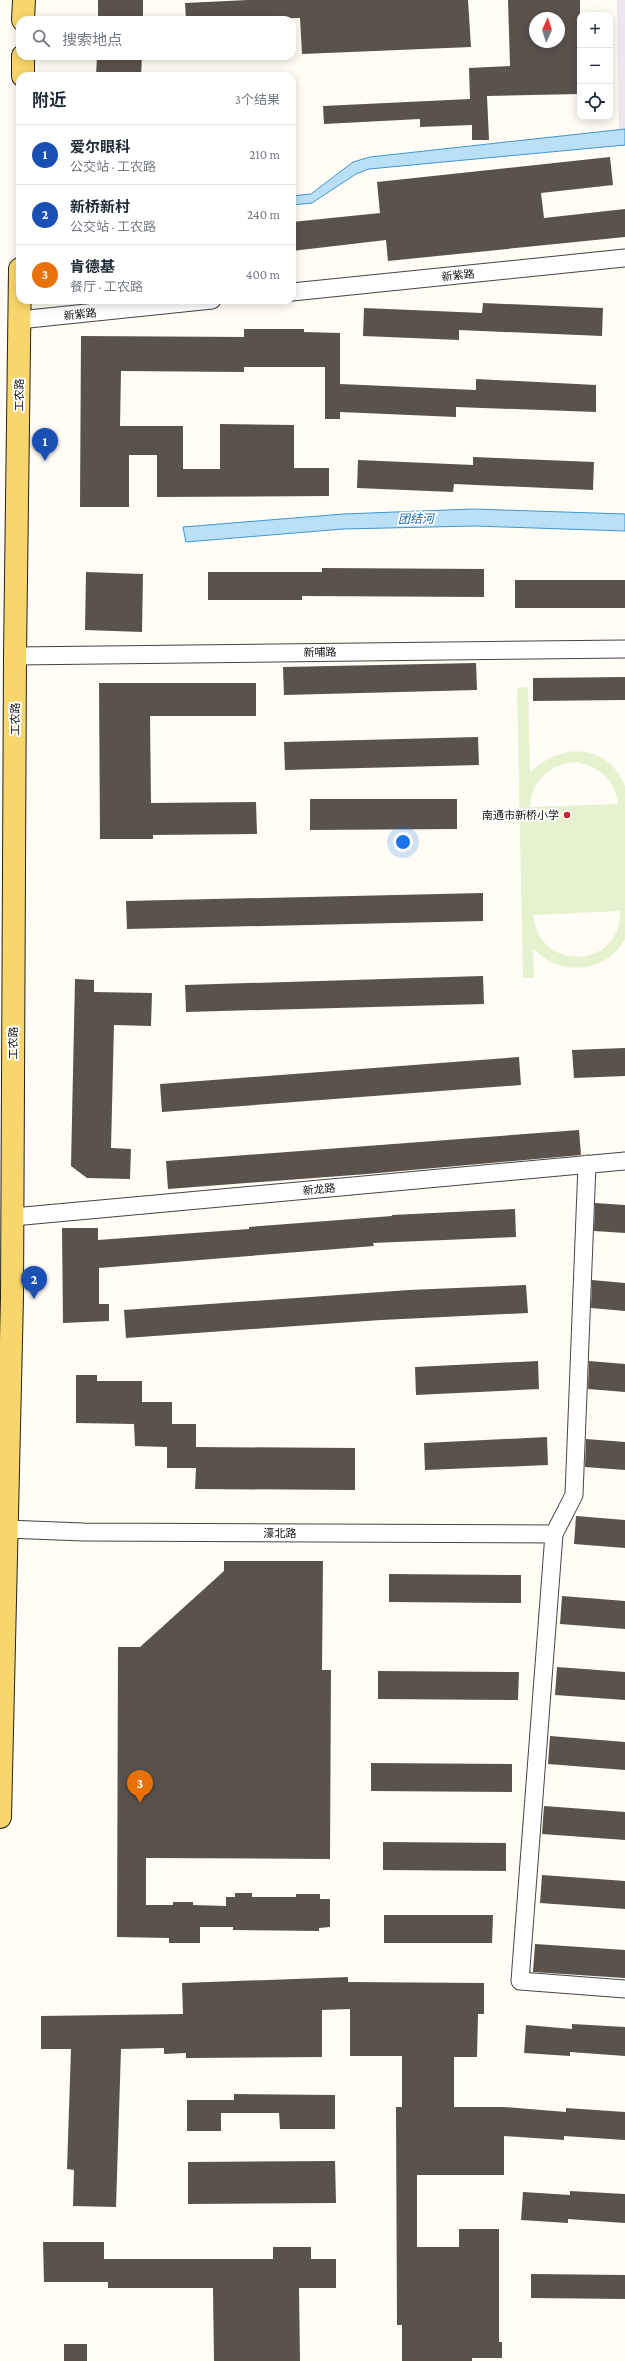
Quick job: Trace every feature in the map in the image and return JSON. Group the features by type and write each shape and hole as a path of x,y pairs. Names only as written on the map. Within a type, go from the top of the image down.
{"main road":[{"path":"24,0 24,16"},
{"path":"23,60 23,72"},
{"name":"工农路","path":"0,1817 13,1217 15,656 19,304"}],"street":[{"name":"新紫路","path":"296,292 625,258"},
{"name":"新紫路","path":"19,320 173,304"},
{"name":"新哺路","path":"15,656 625,649"},
{"name":"新龙路","path":"13,1217 625,1161"},
{"path":"587,1164 574,1495 554,1534 520,1981 625,1989"},
{"name":"濠北路","path":"6,1529 83,1532 554,1534"}],"shaded area":[{"path":"617,0 625,0 625,140 619,141"}],"green space":[{"path":"528,687 530,773 542,763 555,756 568,752 582,751 595,754 607,761 617,772 625,786 625,939 617,951 606,959 594,965 582,968 556,964 533,948 534,978 523,978 517,688","holes":["574,762 591,766 604,775 613,787 618,804 530,807 534,789 543,776 556,767","620,911 617,930 609,944 596,953 580,956 564,955 550,948 539,934 533,915"]}],"water":[{"path":"625,129 625,145 369,169 356,174 312,203 296,205 296,196 311,194 353,162 370,157"},
{"name":"团结河","path":"473,509 625,514 625,531 474,526 343,529 186,542 183,527 343,514"}],"building":[{"path":"98,0 143,0 143,16 98,16"},
{"path":"248,0 468,0 471,47 302,54 300,18 296,18 296,16 186,16 185,3"},
{"path":"508,0 580,0 580,12 577,12 577,94 487,96 489,140 472,140 472,125 420,127 420,119 324,124 323,106 470,99 469,68 510,66"},
{"path":"97,60 142,60 141,72 96,72"},
{"path":"610,157 613,185 541,193 544,218 625,209 625,237 388,261 386,240 296,251 296,222 380,213 377,182"},
{"path":"483,303 603,308 602,336 459,330 459,340 363,336 364,308 482,313"},
{"path":"244,329 304,329 304,332 340,333 340,384 476,390 476,379 596,385 596,412 456,407 456,417 340,412 340,419 325,419 325,367 244,367 244,372 121,371 120,426 183,426 183,469 220,469 220,424 294,425 294,468 329,468 329,496 157,497 157,455 129,455 129,507 80,507 81,336 244,337"},
{"path":"473,457 594,462 593,490 454,484 453,492 357,488 358,460 473,465"},
{"path":"322,568 484,569 484,597 302,596 302,600 208,600 208,572 322,572"},
{"path":"86,572 143,574 142,632 85,630"},
{"path":"515,580 625,580 625,608 515,608"},
{"path":"476,663 477,690 284,695 283,667"},
{"path":"625,677 625,700 533,701 533,678"},
{"path":"99,683 256,683 256,716 150,716 151,803 256,802 257,834 153,835 153,839 100,839"},
{"path":"478,737 479,765 285,770 284,742"},
{"path":"310,799 457,799 457,829 310,830"},
{"path":"483,893 483,921 127,929 126,901"},
{"path":"483,976 484,1004 186,1012 185,985"},
{"path":"75,979 94,980 94,992 152,993 151,1026 114,1025 111,1148 131,1149 130,1179 87,1178 71,1166"},
{"path":"625,1048 625,1076 574,1078 572,1050"},
{"path":"519,1057 521,1085 162,1112 160,1084"},
{"path":"579,1130 581,1155 367,1174 168,1189 166,1161"},
{"path":"595,1203 625,1205 625,1233 594,1231"},
{"path":"515,1209 516,1237 373,1243 374,1246 99,1268 99,1304 109,1304 109,1321 63,1323 62,1228 98,1228 98,1240 249,1229 249,1227 392,1215"},
{"path":"592,1280 625,1283 625,1311 591,1308"},
{"path":"526,1285 528,1313 381,1320 126,1338 124,1310 409,1290"},
{"path":"538,1361 539,1389 416,1395 415,1367"},
{"path":"589,1361 625,1364 625,1392 588,1389"},
{"path":"76,1375 97,1375 97,1381 142,1381 142,1402 172,1402 172,1424 196,1424 196,1447 355,1448 355,1490 195,1489 196,1468 167,1468 167,1447 135,1446 134,1424 76,1423"},
{"path":"547,1437 548,1465 425,1470 424,1443"},
{"path":"586,1439 625,1442 625,1470 585,1467"},
{"path":"576,1516 625,1520 625,1548 574,1544"},
{"path":"224,1561 323,1561 322,1670 331,1670 330,1859 146,1858 146,1905 173,1905 173,1902 193,1902 193,1905 226,1906 226,1897 235,1897 235,1893 252,1893 252,1897 296,1897 296,1894 320,1894 320,1899 330,1899 330,1927 319,1928 319,1931 233,1930 233,1927 200,1927 200,1943 169,1943 169,1938 117,1937 118,1647 140,1647 224,1571"},
{"path":"389,1574 521,1575 521,1603 389,1602"},
{"path":"562,1596 625,1601 625,1629 560,1624"},
{"path":"557,1667 625,1672 625,1700 555,1695"},
{"path":"378,1671 519,1672 518,1700 378,1699"},
{"path":"550,1736 625,1742 625,1770 548,1764"},
{"path":"371,1763 512,1764 512,1792 371,1791"},
{"path":"544,1806 625,1812 625,1840 542,1834"},
{"path":"383,1842 506,1843 506,1871 383,1870"},
{"path":"542,1875 625,1881 625,1909 540,1903"},
{"path":"384,1915 493,1915 492,1943 384,1943"},
{"path":"535,1944 625,1950 625,1978 533,1972"},
{"path":"348,1977 348,1982 484,1983 484,2014 478,2014 477,2057 454,2057 454,2107 504,2107 566,2112 566,2108 625,2112 625,2140 564,2136 564,2140 504,2136 504,2175 417,2175 417,2247 459,2247 459,2229 499,2229 499,2342 502,2342 502,2358 472,2358 472,2361 402,2361 402,2325 397,2325 396,2107 402,2107 402,2056 350,2056 350,2009 322,2010 322,2057 186,2058 186,2053 164,2054 164,2048 121,2049 116,2207 73,2206 74,2170 67,2169 71,2049 41,2049 41,2016 183,2014 182,1983"},
{"path":"572,2024 625,2027 625,2056 570,2052 570,2056 524,2053 526,2025 572,2029"},
{"path":"234,2094 335,2095 335,2129 280,2129 279,2113 221,2113 221,2131 187,2131 187,2100 234,2100"},
{"path":"335,2161 336,2203 188,2204 188,2162"},
{"path":"570,2191 625,2194 625,2223 568,2219 568,2223 521,2220 523,2192 570,2195"},
{"path":"43,2242 104,2242 104,2259 273,2259 273,2247 311,2247 311,2259 336,2259 336,2288 299,2288 300,2361 214,2361 213,2288 108,2288 108,2282 44,2282"},
{"path":"531,2274 625,2275 625,2299 531,2298"},
{"path":"64,2344 87,2344 87,2361 64,2361"}],"place":[{"name":"爱尔眼科","path":"45,461"},
{"name":"南通市新桥小学","path":"567,815"},
{"name":"新桥新村","path":"34,1299"},
{"name":"肯德基","path":"140,1803"}]}
